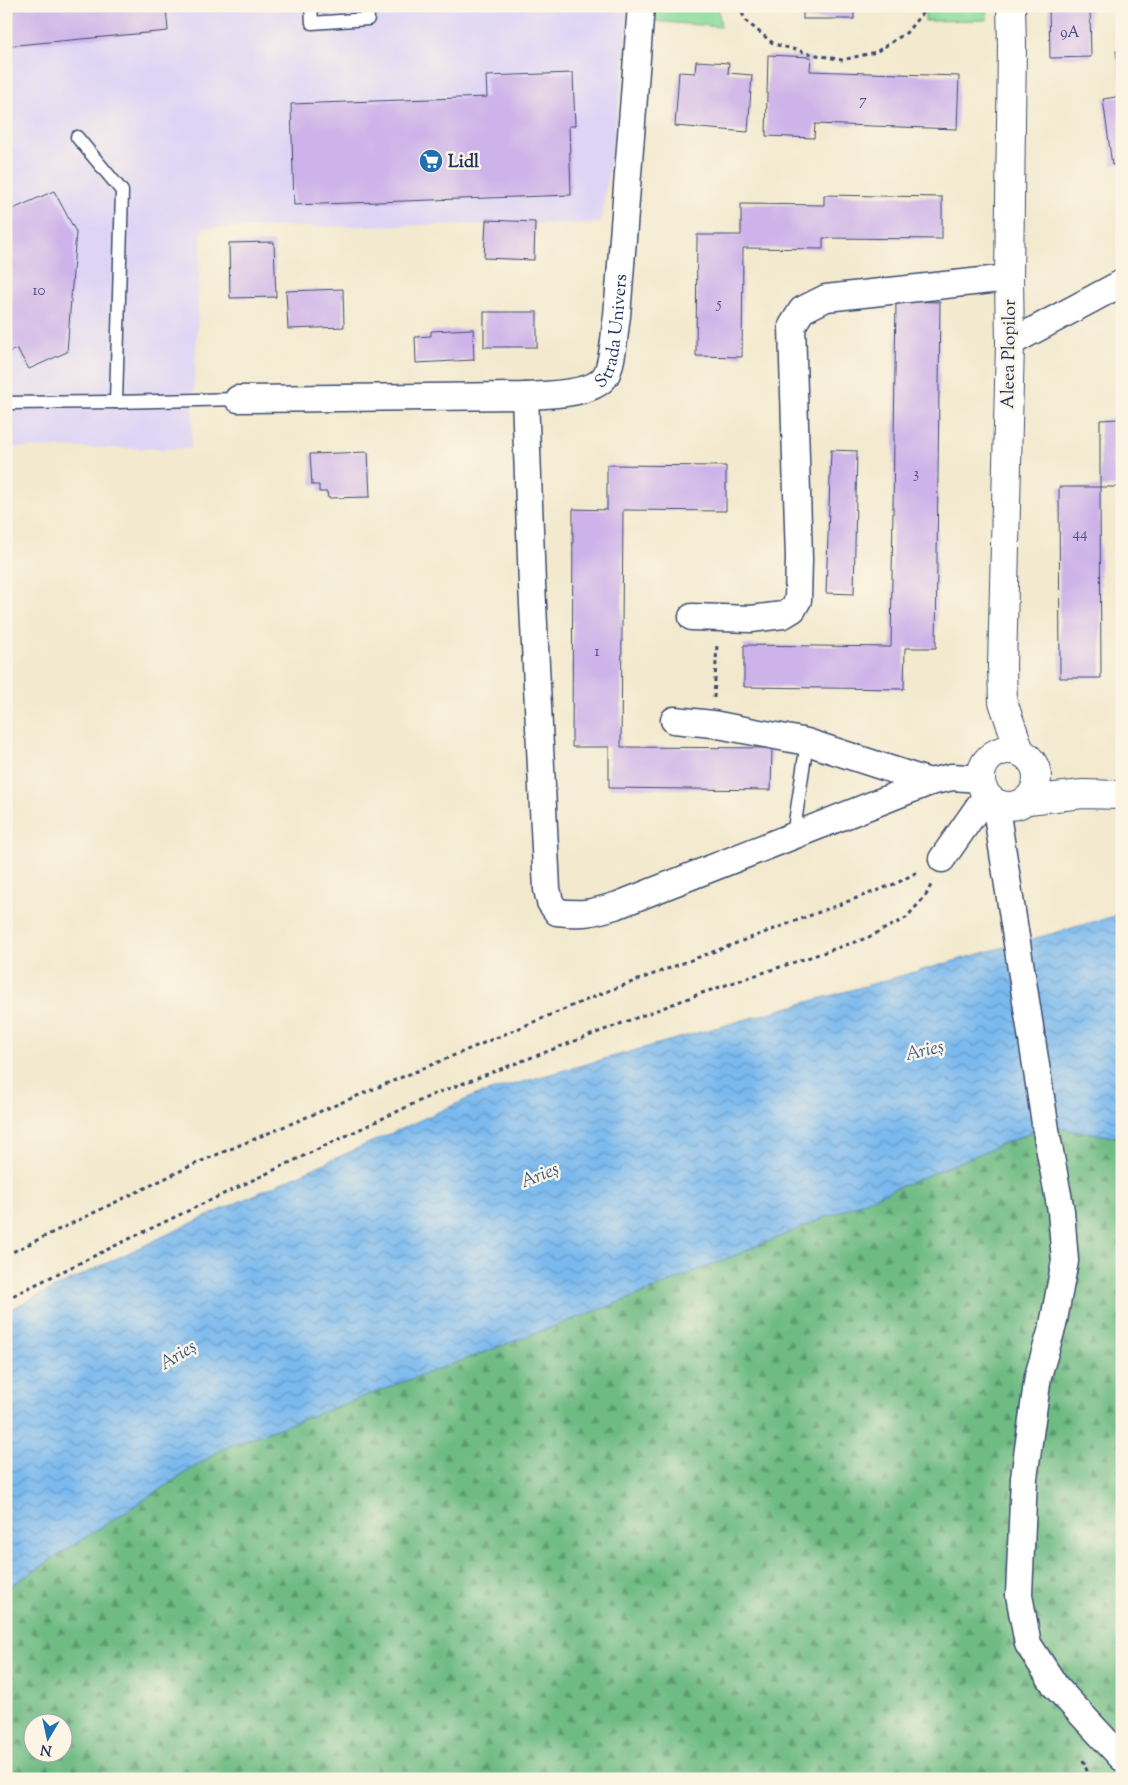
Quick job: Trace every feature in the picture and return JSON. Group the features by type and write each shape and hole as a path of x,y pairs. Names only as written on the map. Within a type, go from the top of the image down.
{"street":[{"name":"Strada Univers","path":"238,399 525,396 572,393 595,385 607,375 616,316 641,6"},
{"name":"Aleea Plopilor","path":"986,785 1004,702 1002,666 1010,343 1011,6"},
{"path":"692,617 751,619 783,615 793,609 798,600 799,559 792,326 802,310 826,298 1009,278"},
{"path":"1010,343 1122,284"},
{"path":"525,396 547,889 550,902 557,912 589,914 618,905 930,782 952,778 986,785 1001,806 1011,807 1020,805 1028,800 1083,794 1122,795"},
{"name":"Aleea Plopilor","path":"1004,702 1027,758 1037,774 1037,784 1028,800"},
{"path":"674,720 713,724 807,742 930,782"},
{"path":"942,859 986,785 992,755 1001,750 1010,749 1027,758 1083,794"},
{"path":"986,785 1006,877 1047,1136 1061,1211 1065,1262 1052,1325 1038,1376 1024,1478 1019,1595 1028,1644 1056,1687 1122,1758"}],"lane":[{"path":"311,6 312,23 368,19 367,6"},
{"path":"77,137 122,190 116,402"},
{"path":"6,403 238,399"},
{"path":"793,836 807,742"}],"path":[{"path":"738,6 747,22 774,44 842,60 876,52 906,32 928,6"},
{"path":"713,724 719,619"},
{"path":"6,1255 197,1163 603,993 898,883 942,859"},
{"path":"6,1299 432,1095 702,993 867,938 906,918 926,895 942,859"}],"shaded area":[{"path":"6,6 629,6 621,85 601,223 202,228 191,449 6,447"}],"green space":[{"path":"654,6 718,6 721,27 653,21"},
{"path":"925,6 987,6 987,20 925,21"},
{"path":"1046,1126 1122,1138 1122,1779 6,1779 6,1589 222,1449 639,1295"}],"water":[{"name":"Arieș","path":"1122,914 1122,1138 1046,1126 639,1295 222,1449 6,1589 6,1311 183,1227 476,1095"}],"building":[{"path":"6,6 166,6 168,31 6,46"},
{"path":"803,6 854,6 854,19 803,19"},
{"path":"1049,6 1090,6 1091,57 1050,58"},
{"path":"1122,50 1122,84 1121,84 1116,51"},
{"path":"768,55 811,57 810,71 959,76 957,129 815,124 814,138 766,136"},
{"path":"696,61 729,63 728,73 752,75 748,132 675,126 679,72 695,73"},
{"name":"Lidl","path":"573,73 575,126 569,126 571,195 294,205 291,104 487,97 486,76"},
{"path":"1122,96 1122,164 1112,165 1103,99"},
{"path":"54,191 76,232 67,352 29,369 17,349 6,353 6,212"},
{"path":"824,195 942,197 942,239 823,238 823,249 743,248 742,357 696,356 697,235 741,235 741,204 824,205"},
{"path":"486,220 535,222 534,260 484,258"},
{"path":"274,242 276,297 230,298 229,243"},
{"path":"343,289 344,327 288,329 286,291"},
{"path":"896,301 940,302 936,648 905,648 904,689 744,687 744,645 891,647"},
{"path":"484,312 537,312 537,347 484,347"},
{"path":"473,329 474,360 416,363 415,337 431,336 431,331"},
{"path":"1119,377 1122,377 1122,487 1100,487 1100,420 1119,419"},
{"path":"831,450 857,451 854,594 826,593"},
{"path":"368,452 370,497 328,498 327,492 319,492 319,485 312,485 310,454"},
{"path":"607,465 726,466 726,511 623,510 621,747 772,748 771,790 609,788 609,747 572,747 573,509 607,510"},
{"path":"1059,487 1100,487 1101,678 1060,678"}],"place":[{"name":"Lidl","path":"431,161"}]}
